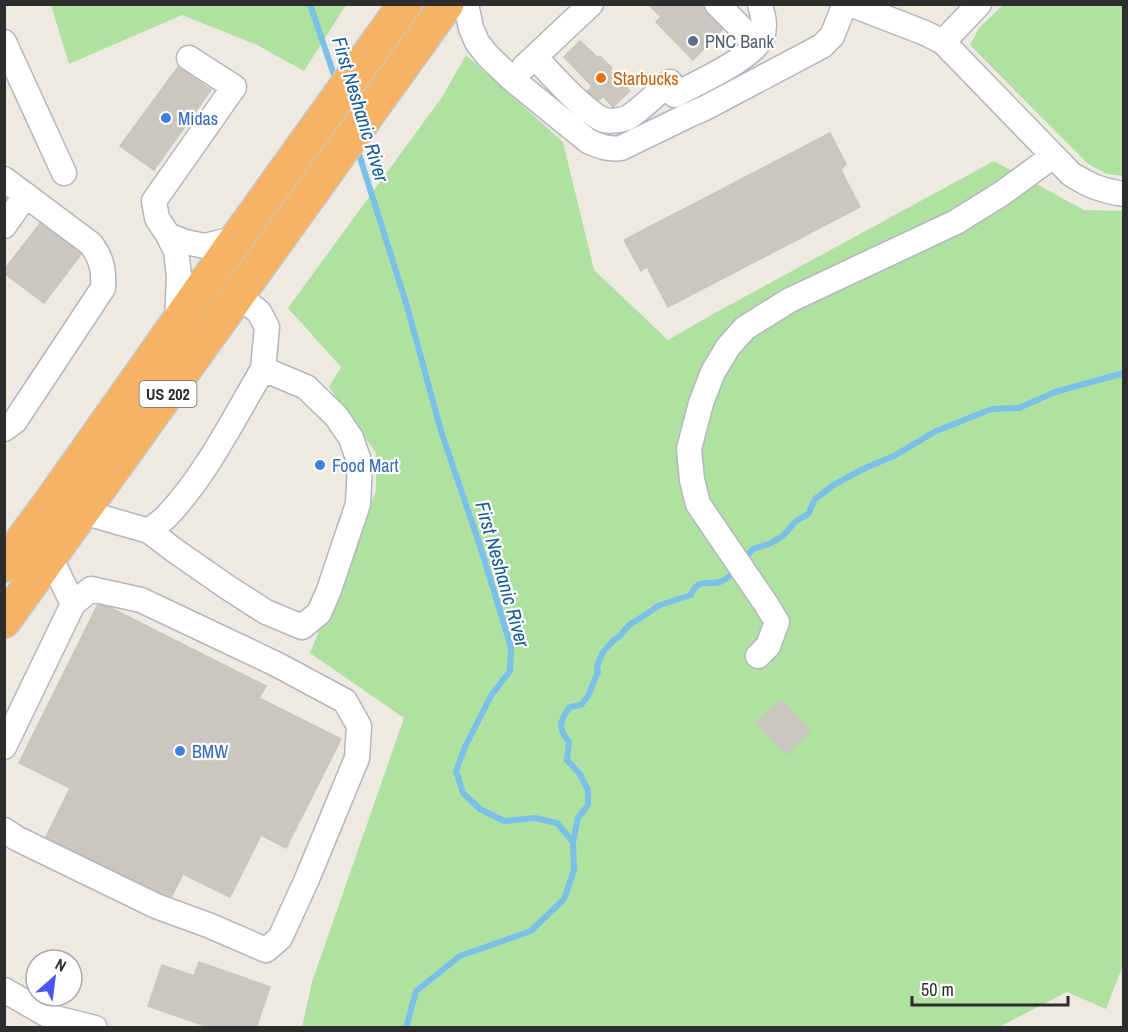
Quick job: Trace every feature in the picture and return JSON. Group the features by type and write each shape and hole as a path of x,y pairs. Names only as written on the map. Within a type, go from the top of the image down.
{"highway":[{"name":"US 202","path":"4,564 14,532 177,325 405,4"},
{"name":"US 202","path":"4,621 447,4"}],"lane":[{"path":"466,4 471,28 477,42 487,55 512,79 588,141 613,149 621,148 705,108 822,46 832,36 845,4"},
{"path":"512,79 591,4"},
{"path":"717,4 747,34 758,23"},
{"path":"732,4 753,26 758,23"},
{"path":"850,4 943,42 1071,174 1089,186 1124,194"},
{"path":"943,42 979,4"},
{"path":"535,57 593,113 605,120 616,120 628,117 673,88 742,58 758,23"},
{"path":"4,42 64,173"},
{"path":"177,325 179,276 176,251 157,218 154,201 234,87 189,58"},
{"path":"758,656 768,646 777,622 698,504 692,480 689,449 700,403 713,372 728,347 746,328 790,300 956,222 1001,194 1053,156"},
{"path":"4,179 92,244 99,256 104,274 104,288 15,421 4,429"},
{"path":"4,226 26,195"},
{"path":"168,235 204,246 237,238"},
{"path":"148,531 165,518 184,496 213,454 263,369 267,327 259,312 238,295"},
{"path":"83,512 148,531 266,612 302,627 319,613 329,590 358,504 360,464 351,438 336,416 306,387 263,369"},
{"path":"50,557 73,604"},
{"path":"4,747 73,604 91,589 141,600 276,664 345,700 359,726 357,759 280,938 266,950 156,906 4,830"},
{"path":"4,990 51,1017 95,1028"}],"green space":[{"path":"51,4 346,5 304,71 257,45 182,15 69,64"},
{"path":"1004,4 1123,5 1123,176 1107,174 1088,164 970,45 979,28"},
{"path":"466,55 563,142 594,270 668,340 994,161 1084,210 1123,211 1124,963 1106,1009 1067,992 997,1028 302,1027 312,982 404,718 310,653 376,491 376,453 329,387 341,367 288,308 442,97"}],"building":[{"name":"PNC Bank","path":"648,4 711,4 729,23 693,60 656,22 661,17"},
{"name":"Starbucks","path":"580,41 612,68 610,71 630,91 613,107 603,96 595,104 585,94 592,86 564,57"},
{"name":"Midas","path":"178,67 211,90 154,170 120,146"},
{"path":"830,133 846,164 841,170 860,207 668,307 647,267 641,271 624,240"},
{"path":"45,217 86,248 44,303 4,273 4,270"},
{"name":"BMW","path":"99,602 266,686 259,698 341,739 286,848 261,835 230,897 183,874 167,906 43,843 70,788 19,763"},
{"path":"781,700 810,731 786,754 756,723"},
{"path":"199,962 270,987 256,1028 211,1028 148,1006 162,965 194,976"}],"waterway":[{"name":"First Neshanic River","path":"310,4 336,81"},
{"name":"First Neshanic River","path":"357,148 407,306 441,431 511,647 510,671 492,694 465,747 456,771 463,793 480,809 504,821 535,818 557,823 573,842 574,870 564,899 531,931 460,956 416,991 406,1028"},
{"path":"749,554 753,549 783,536 795,522 808,514 815,499 835,484 894,456 936,431 992,409 1019,408 1055,392 1124,373"},
{"path":"573,842 578,818 588,805 588,790 579,773 567,760 569,742 561,728 564,716 570,707 581,705 588,696 603,652 628,626 660,605 691,595 699,584 723,581 736,569"}],"place":[{"name":"PNC Bank","path":"693,41"},
{"name":"Starbucks","path":"601,78"},
{"name":"Midas","path":"166,118"},
{"name":"Food Mart","path":"320,465"},
{"name":"BMW","path":"180,751"}]}
